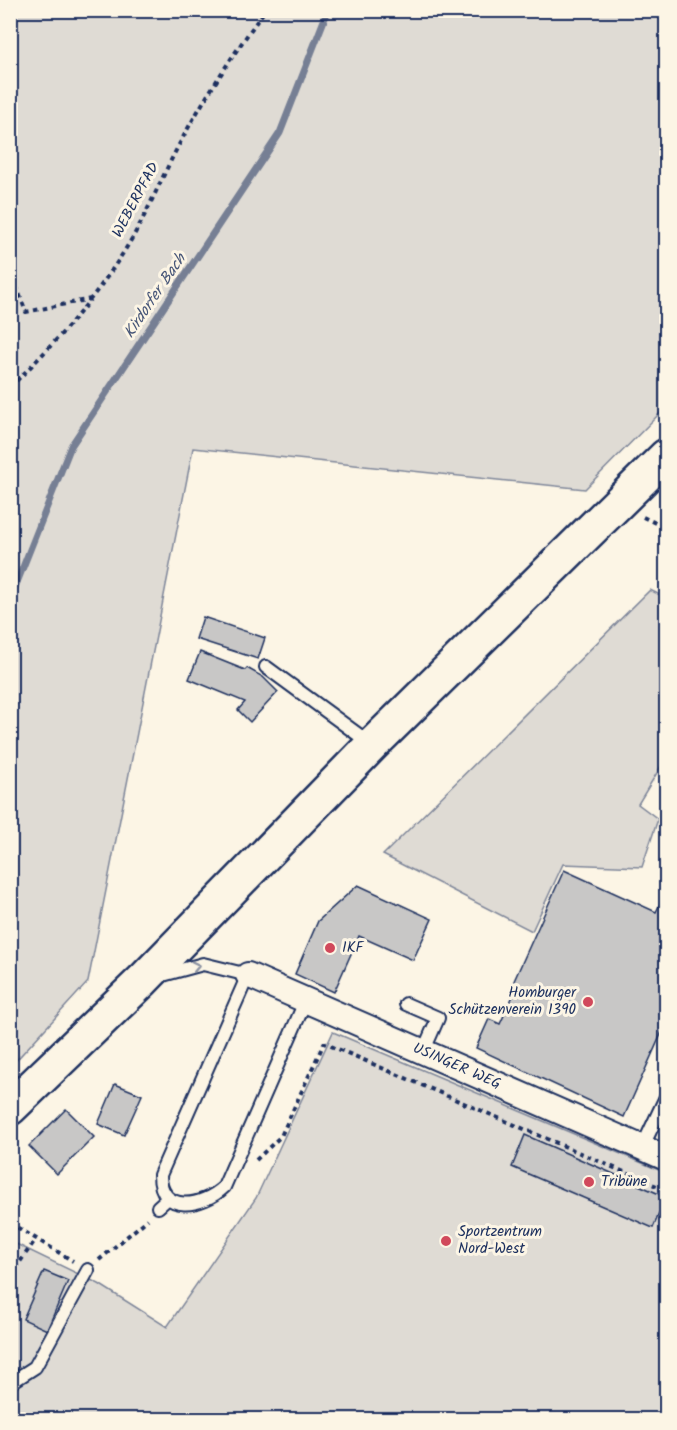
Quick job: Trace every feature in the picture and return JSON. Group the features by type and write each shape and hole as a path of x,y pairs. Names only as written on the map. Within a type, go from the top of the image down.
{"main road":[{"path":"10,1108 143,980 372,745 666,456"}],"street":[{"name":"USINGER WEG","path":"249,975 305,1002 666,1158"}],"lane":[{"path":"266,667 372,745"},
{"path":"143,980 203,964 249,975 159,1175 163,1202 202,1202 224,1188 305,1002"},
{"path":"406,1004 438,1018 423,1052"},
{"path":"642,1148 666,1097"},
{"path":"10,1383 35,1367 88,1270"}],"path":[{"name":"WEBERPFAD","path":"10,387 51,348 91,299 133,236 216,78 265,10"},
{"path":"10,268 26,312 91,299"},
{"path":"324,1043 666,1190"},
{"path":"10,1223 88,1270 141,1227 163,1202"},
{"path":"10,1276 36,1239"}],"shaded area":[{"path":"11,10 666,11 666,407 585,489 193,448 88,982 11,1066"},
{"path":"650,590 666,598 666,758 638,804 658,819 642,867 563,864 532,931 383,855"},
{"name":"Sportzentrum Nord-West","path":"333,1032 666,1173 666,1419 11,1419 10,1241 99,1284 167,1327 256,1198"}],"building":[{"path":"203,617 265,638 258,659 196,639"},
{"path":"200,652 245,670 247,668 263,677 278,692 250,722 238,710 245,702 189,679"},
{"name":"Homburger Schützenverein 1390","path":"564,870 656,912 660,904 666,907 666,1023 624,1117 476,1048 489,1019 500,1024 518,985 513,983"},
{"name":"IKF","path":"358,885 432,919 413,960 359,936 334,992 295,974 318,921"},
{"path":"115,1084 142,1095 124,1135 98,1124"},
{"path":"66,1109 94,1137 57,1174 29,1146"},
{"name":"Tribüne","path":"525,1135 666,1197 653,1228 512,1167"},
{"path":"44,1271 68,1281 47,1330 23,1319"}],"waterway":[{"name":"Kirdorfer Bach","path":"10,600 71,446 280,133 328,10"}],"place":[{"name":"IKF","path":"330,948"},
{"name":"Homburger Schützenverein 1390","path":"588,1002"},
{"name":"Tribüne","path":"589,1182"},
{"name":"Sportzentrum Nord-West","path":"446,1241"}]}
